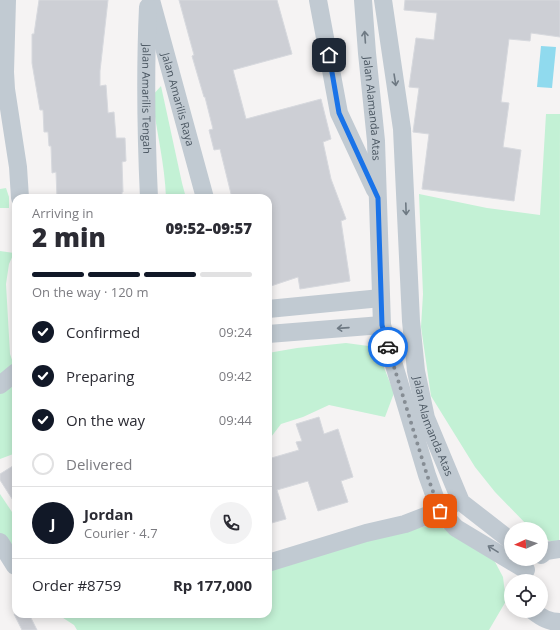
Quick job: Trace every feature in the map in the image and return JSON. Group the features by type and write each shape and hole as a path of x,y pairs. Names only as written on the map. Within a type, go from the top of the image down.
{"street":[{"path":"7,0 6,89 18,167 20,194"},
{"name":"Jalan Amarilis Tengah","path":"149,0 154,42 146,128 149,194"},
{"path":"318,0 339,113 378,198"},
{"name":"Jalan Alamanda Atas","path":"363,0 376,141 382,325 427,475 440,511 456,528 504,552"},
{"name":"Jalan Alamanda Atas","path":"383,0 402,129 410,320 416,371 426,418 461,502 504,536"},
{"name":"Jalan Amarilis Raya","path":"154,42 204,194"},
{"path":"272,308 381,298"},
{"path":"311,304 314,330"},
{"path":"272,334 382,325"},
{"path":"0,385 12,375"},
{"path":"272,562 366,533 405,524 461,502"},
{"path":"0,542 12,560"},
{"path":"548,551 560,549"},
{"path":"536,619 560,622"}],"green space":[{"path":"161,86 185,194 166,194 164,172 152,96"},
{"path":"546,114 560,114 559,544 548,540 548,522 524,522 495,492 475,467 431,396 421,327 423,294 419,194 487,208 540,215"},
{"path":"6,188 9,197 9,208 0,208 0,189"},
{"path":"0,251 12,253 6,284 10,354 12,360 12,454 0,459"},
{"path":"346,343 376,347 394,393 385,417 329,405 303,417 281,424 272,436 272,352"},
{"path":"0,494 12,512 12,572 0,552"},
{"path":"426,526 443,528 494,560 503,577 504,604 489,630 77,630 74,625 63,618 272,618 272,569 356,544"}],"water":[{"path":"541,46 556,47 552,88 537,87"}],"building":[{"path":"39,0 108,0 100,71 100,86 106,85 108,113 114,112 116,138 125,138 126,161 122,162 122,194 57,194 56,172 52,173 51,146 49,146 48,132 44,132 43,110 40,110 32,63 32,34 34,34"},
{"path":"179,0 277,0 292,54 233,70 246,119 321,99 331,139 323,142 331,179 346,219 341,221 350,281 300,289 298,277 272,286 272,194 231,194 220,149 214,150 209,130 213,129 192,56 194,55"},
{"path":"405,0 560,0 560,37 531,33 530,41 509,39 501,102 509,103 503,147 521,150 514,201 422,189 429,134 413,132 419,88 409,87 416,38 434,40 437,13 404,10"},
{"path":"319,417 324,434 338,429 353,477 341,481 348,502 318,511 308,481 277,490 286,519 272,523 272,458 299,450 296,442 302,441 296,424"},
{"path":"12,466 12,499 0,480 0,474"},
{"path":"16,618 31,618 37,630 22,630"}],"way so far":[{"path":"388,347 427,475 440,511"}],"route":[{"path":"329,55 339,113 378,198 382,325 388,347"}]}
